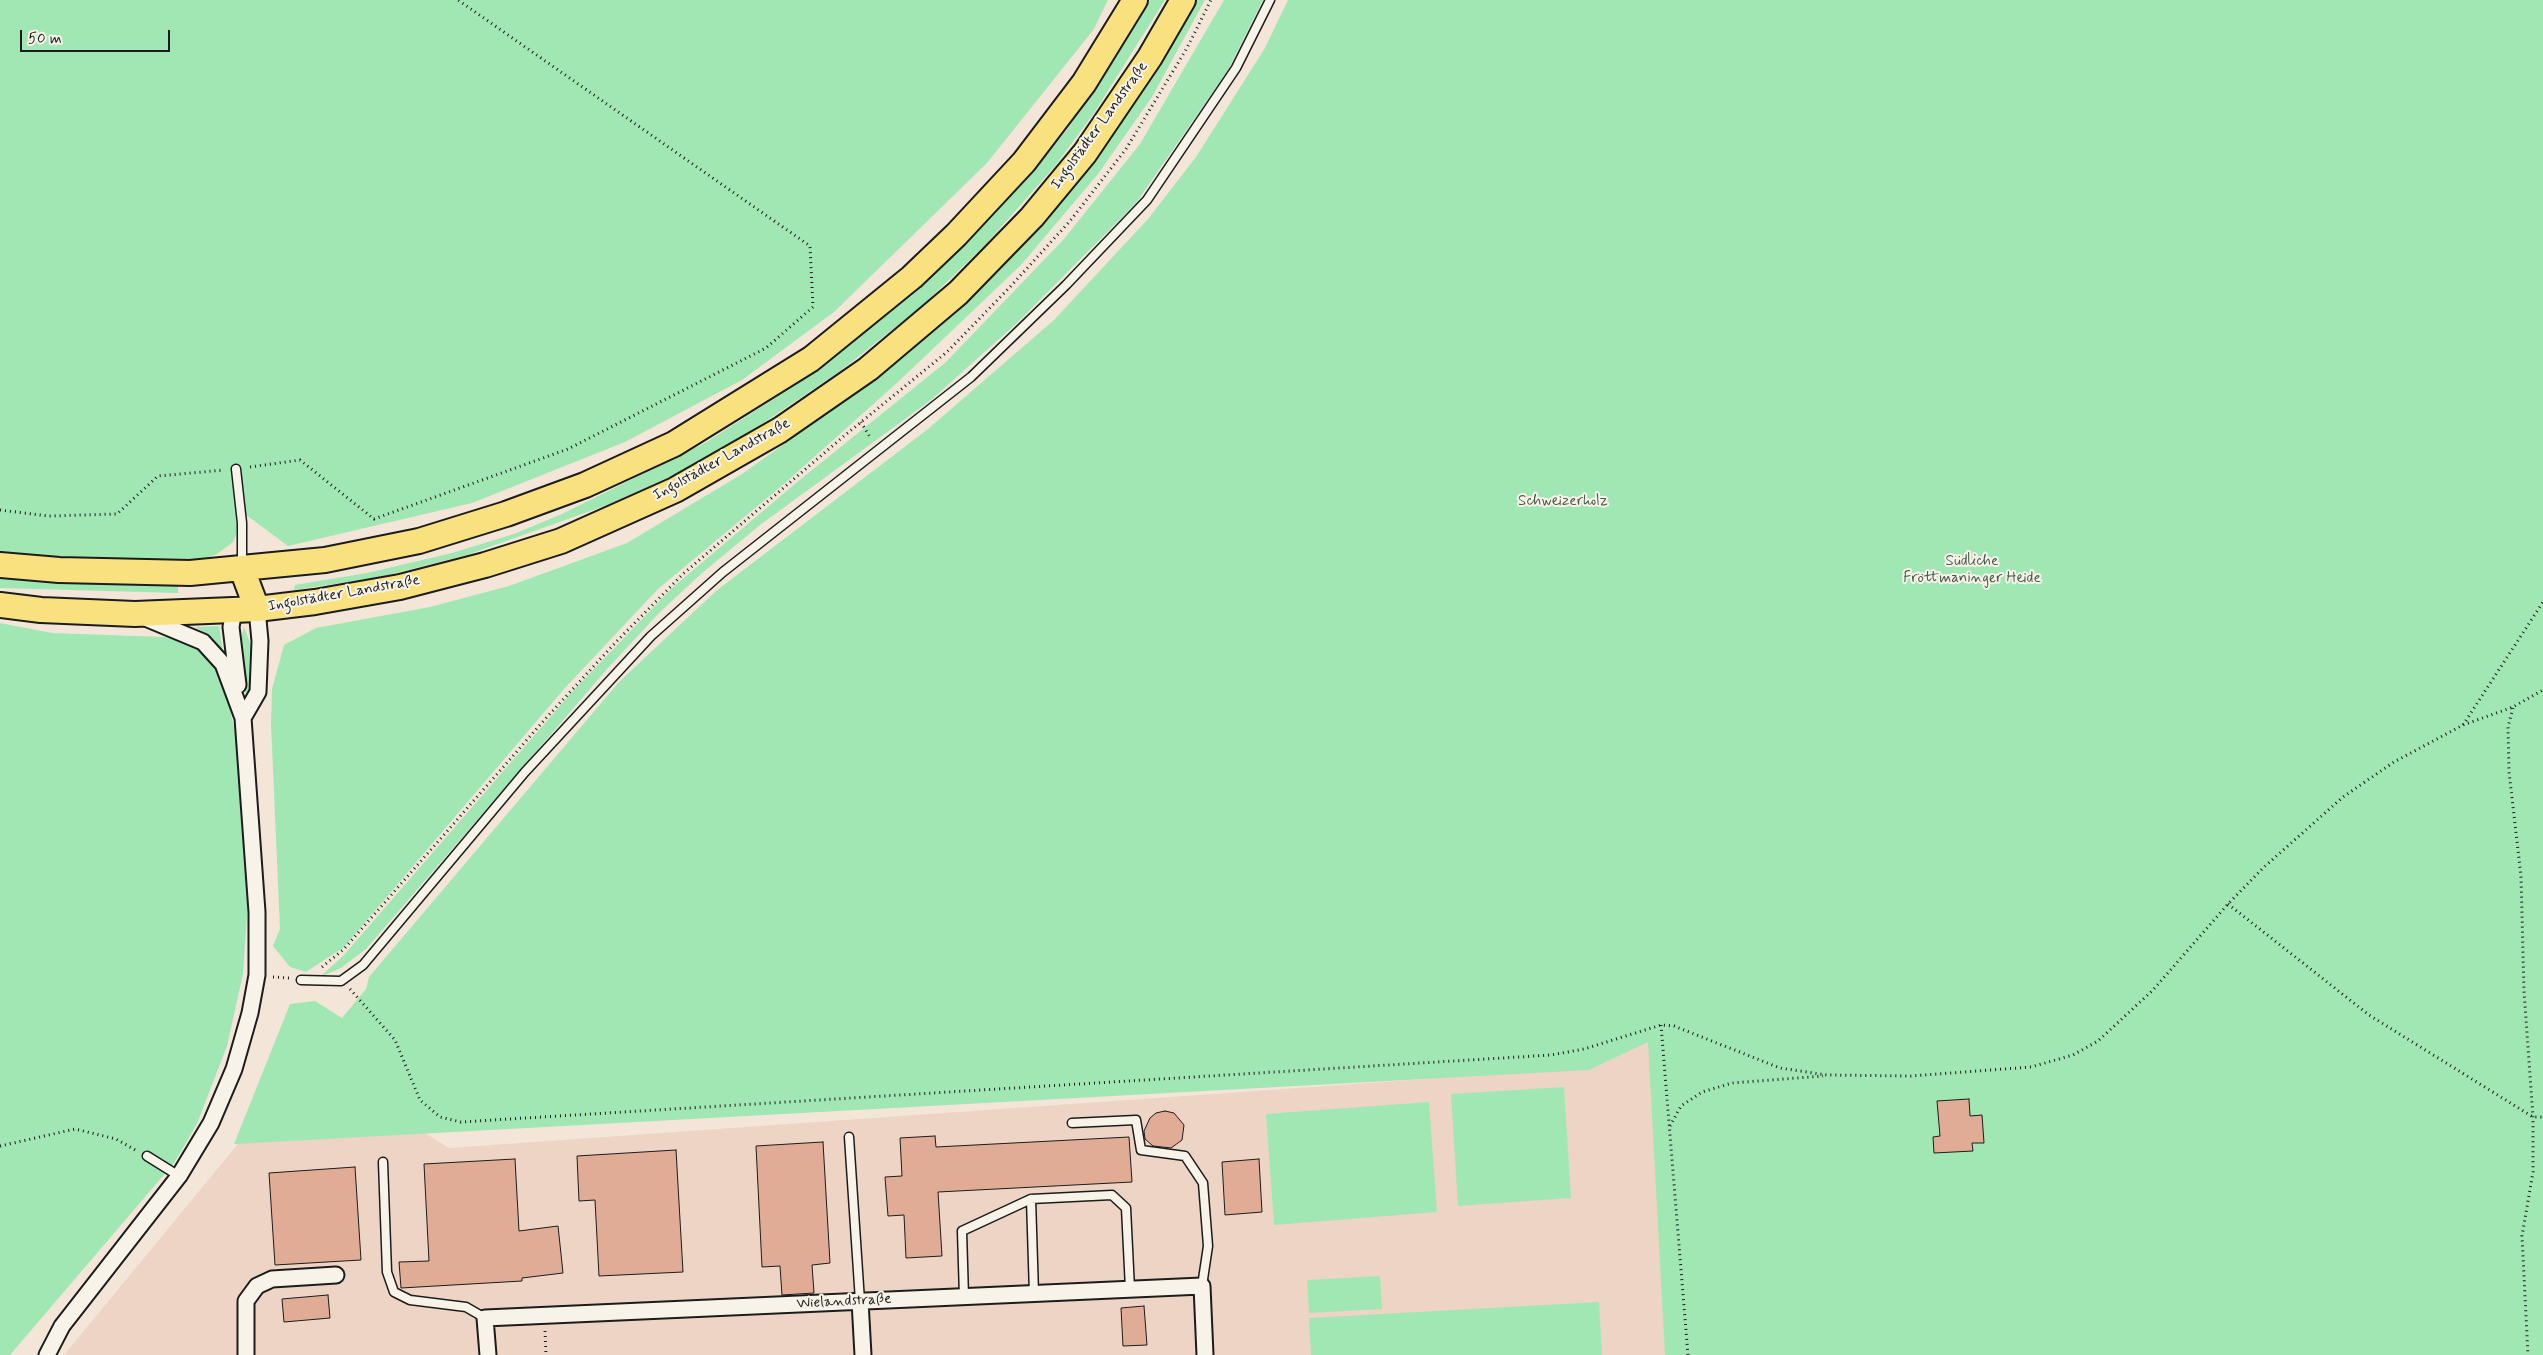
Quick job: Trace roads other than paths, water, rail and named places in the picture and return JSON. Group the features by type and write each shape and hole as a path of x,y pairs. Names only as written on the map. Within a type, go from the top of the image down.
{"main road":[{"path":"0,565 138,573 242,569 325,560 419,541 506,514 585,485 674,444 811,359 857,324 912,277 956,235 1024,162 1078,91 1135,0"},
{"name":"Ingolstädter Landstraße","path":"0,605 41,610 135,614 257,609 315,602 400,587 485,565 561,540 675,490 780,430 868,369 958,293 1032,217 1085,153 1150,57 1183,0"},
{"path":"242,569 257,609"},
{"path":"234,610 242,569"}],"street":[{"path":"244,718 258,692 260,641 257,609"},
{"path":"47,1355 62,1326 180,1176 211,1123 234,1068 250,1013 257,975 257,903 244,718 231,627 234,610"},
{"path":"135,614 203,642 223,664 244,718"},
{"path":"246,1355 246,1301 258,1286 272,1279 336,1275"},
{"path":"1202,1286 1206,1355"},
{"name":"Wielandstraße","path":"485,1318 1202,1286"},
{"path":"860,1301 863,1355"},
{"path":"485,1318 488,1355"}],"lane":[{"path":"301,980 341,981 363,965 525,772 651,636 723,572 971,377 1066,285 1148,200 1236,68 1270,0"},
{"path":"236,469 242,523 242,569"},
{"path":"1072,1123 1136,1120 1141,1150 1185,1156 1203,1184 1208,1246 1202,1286"},
{"path":"849,1137 860,1301"},
{"path":"147,1156 180,1176"},
{"path":"383,1162 387,1272 394,1292 410,1300 466,1307 485,1318"},
{"path":"964,1297 962,1231 1031,1199 1112,1194 1126,1208 1130,1289"},
{"path":"1031,1199 1034,1294"}],"park label":[{"name":"Schweizerholz","path":"1563,502"},
{"name":"Südliche Fröttmaninger Heide","path":"1972,570"}]}
